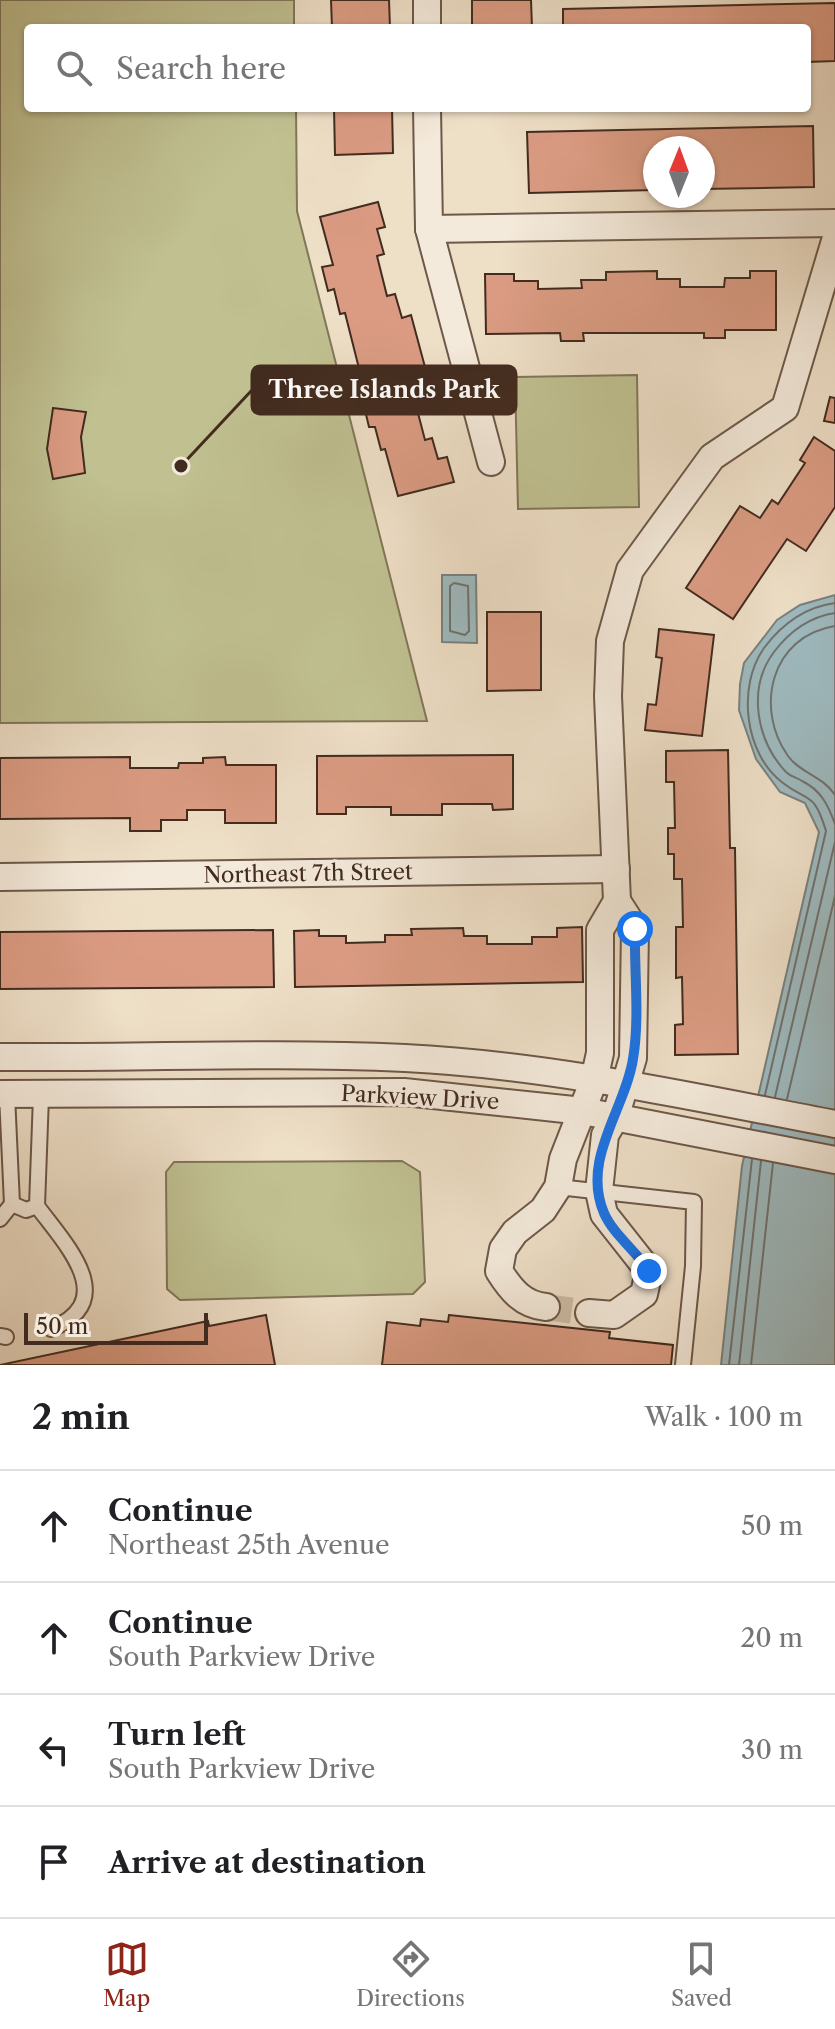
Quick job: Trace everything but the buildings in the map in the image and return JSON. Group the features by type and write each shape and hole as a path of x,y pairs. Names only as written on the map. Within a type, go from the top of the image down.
{"street":[{"path":"427,0 427,24"},
{"path":"427,112 429,229 491,462"},
{"path":"429,229 835,223"},
{"path":"589,1313 614,1315 644,1294 649,1271 604,1214 599,1191 601,1152 633,1058 635,929 617,901 608,696 610,641 630,570 712,457 785,408 835,241"},
{"name":"Northeast 7th Street","path":"0,877 616,869"},
{"path":"546,1307 536,1306 513,1293 499,1271 503,1249 515,1232 543,1210 558,1187 568,1145 594,1080 600,1053 600,930 617,901"},
{"name":"Parkview Drive","path":"0,1057 309,1056 474,1064 594,1080 835,1124"},
{"path":"471,1098 474,1064"},
{"name":"Parkview Drive","path":"4,1094 380,1091 471,1098 583,1111 835,1160"}],"lane":[{"path":"0,1219 12,1204 4,1094"},
{"path":"41,1096 37,1206 77,1262 85,1282 80,1308 63,1324 51,1329"},
{"path":"558,1187 694,1202 693,1266 683,1365"},
{"path":"12,1204 26,1210 37,1206"}],"green space":[{"path":"0,0 294,0 294,24 24,24 24,112 296,112 297,211 427,721 0,723"},
{"path":"637,375 639,507 518,509 515,377"},
{"path":"402,1161 420,1172 425,1282 413,1294 180,1300 167,1289 166,1172 174,1162"}],"water":[{"path":"442,575 476,575 477,643 442,642"},
{"path":"835,595 835,1365 721,1365 742,1166 819,832 805,803 780,792 756,759 739,710 740,684 744,663 777,620 800,605"}],"tunnel":[{"path":"546,1307 589,1313"}],"place":[{"name":"Three Islands Park","path":"181,466"}],"route":[{"path":"635,929 633,1058 615,1118 605,1135 598,1179 604,1214 636,1250 649,1271"}]}
